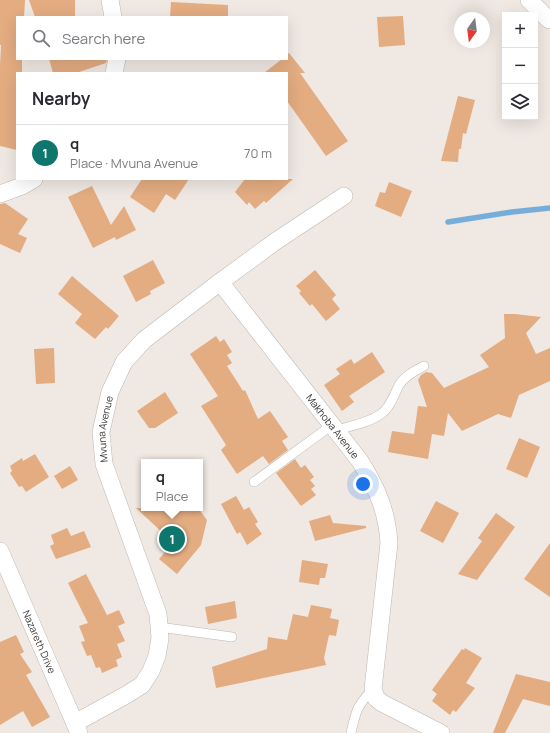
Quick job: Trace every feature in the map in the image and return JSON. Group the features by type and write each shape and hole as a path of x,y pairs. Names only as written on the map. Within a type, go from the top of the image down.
{"street":[{"path":"110,0 113,16"},
{"path":"529,0 549,20"},
{"path":"114,72 117,60"},
{"path":"0,194 22,186 32,180"},
{"name":"Mvuna Avenue","path":"77,728 142,685 151,671 157,656 160,638 158,614 104,464 101,432 110,392 124,362 144,340 220,282 276,241 344,196"},
{"name":"Makhoba Avenue","path":"220,282 360,461 374,484 382,505 388,526 389,543 373,689"},
{"name":"Nazareth Drive","path":"0,550 77,728"},
{"path":"373,689 376,698 382,703 441,733"}],"lane":[{"path":"254,482 334,428 371,420 382,414 391,402 400,384 408,374 424,366"},
{"path":"159,627 232,637"},
{"path":"351,733 357,709 361,702 373,689"}],"building":[{"path":"0,0 25,0 24,16 16,16 16,60 22,60 22,72 16,72 16,150 0,146"},
{"path":"29,0 75,0 75,16 35,16"},
{"path":"171,2 228,5 228,16 170,16"},
{"path":"403,16 405,45 379,47 377,17"},
{"path":"288,54 305,73 300,73 348,141 326,156 288,102 288,72 265,72 281,60 288,60"},
{"path":"49,60 107,60 106,63 79,72 53,72"},
{"path":"458,96 475,100 466,134 463,133 461,149 459,149 458,162 441,161"},
{"path":"293,179 266,203 264,201 255,209 249,202 247,205 235,192 244,180"},
{"path":"141,180 188,180 175,200 166,194 154,213 130,197"},
{"path":"389,182 412,191 401,217 375,206 380,192 385,193"},
{"path":"92,186 111,225 124,206 136,230 116,240 115,237 93,248 68,197"},
{"path":"5,203 28,219 18,234 27,238 20,253 0,244 0,204"},
{"path":"153,260 165,283 150,291 151,294 136,302 123,276"},
{"path":"315,270 336,295 332,299 340,309 326,321 312,304 310,306 299,293 301,291 296,286"},
{"path":"72,276 119,316 108,329 106,327 95,339 75,323 82,314 58,294"},
{"path":"504,314 541,317 526,333 536,354 550,348 550,381 519,395 511,418 498,414 462,431 448,413 444,436 432,434 428,459 388,452 392,431 414,434 418,406 427,407 418,380 421,375 426,372 432,373 444,388 489,367 480,355 505,338"},
{"path":"216,336 220,342 224,339 232,352 227,355 232,363 227,366 243,391 245,390 258,419 270,411 288,437 282,441 288,450 269,464 263,456 237,474 221,450 226,445 201,406 218,396 190,354"},
{"path":"54,348 55,383 36,384 34,349"},
{"path":"372,352 385,372 349,396 354,402 342,411 324,385 340,374 336,369 351,359 354,364"},
{"path":"165,392 178,413 155,428 149,428 137,411"},
{"path":"519,438 540,447 527,478 506,469"},
{"path":"35,454 49,477 26,492 22,486 19,487 10,473 12,471 10,466 22,458 23,461"},
{"path":"295,459 301,468 305,465 314,477 310,480 315,486 311,489 316,495 301,506 276,473"},
{"path":"70,466 78,480 62,489 54,476"},
{"path":"236,496 244,510 249,507 258,522 255,524 262,534 247,545 240,532 237,534 221,504"},
{"path":"436,501 459,513 443,543 420,531"},
{"path":"136,508 141,508 141,511 200,511 207,520 201,545 177,574 159,559 170,546 161,536 164,534"},
{"path":"496,513 515,527 477,580 458,574 482,541 478,538"},
{"path":"330,515 333,523 366,526 366,528 315,541 309,521"},
{"path":"67,528 71,536 84,531 91,547 56,559 50,546 54,544 51,535"},
{"path":"550,543 550,597 524,579"},
{"path":"302,560 328,564 325,578 320,578 319,585 299,582"},
{"path":"86,574 107,615 119,610 125,623 118,626 125,641 117,644 122,657 116,660 118,666 102,673 100,667 96,668 91,655 87,656 81,642 85,641 79,626 88,623 68,583"},
{"path":"235,601 237,618 208,624 205,607"},
{"path":"311,605 332,609 330,618 339,620 336,636 329,635 324,658 326,665 216,688 212,667 267,649 268,637 287,640 293,614 308,617"},
{"path":"16,635 24,652 20,654 32,672 26,675 50,717 32,727 23,711 0,725 0,642"},
{"path":"465,648 482,658 466,683 475,688 456,712 453,710 450,715 432,701 437,694 432,690 462,649 464,650"},
{"path":"516,674 550,682 550,706 523,699 505,733 493,733"}],"waterway":[{"path":"448,222 512,212 550,208"}],"place":[{"name":"q","path":"172,539"}]}
